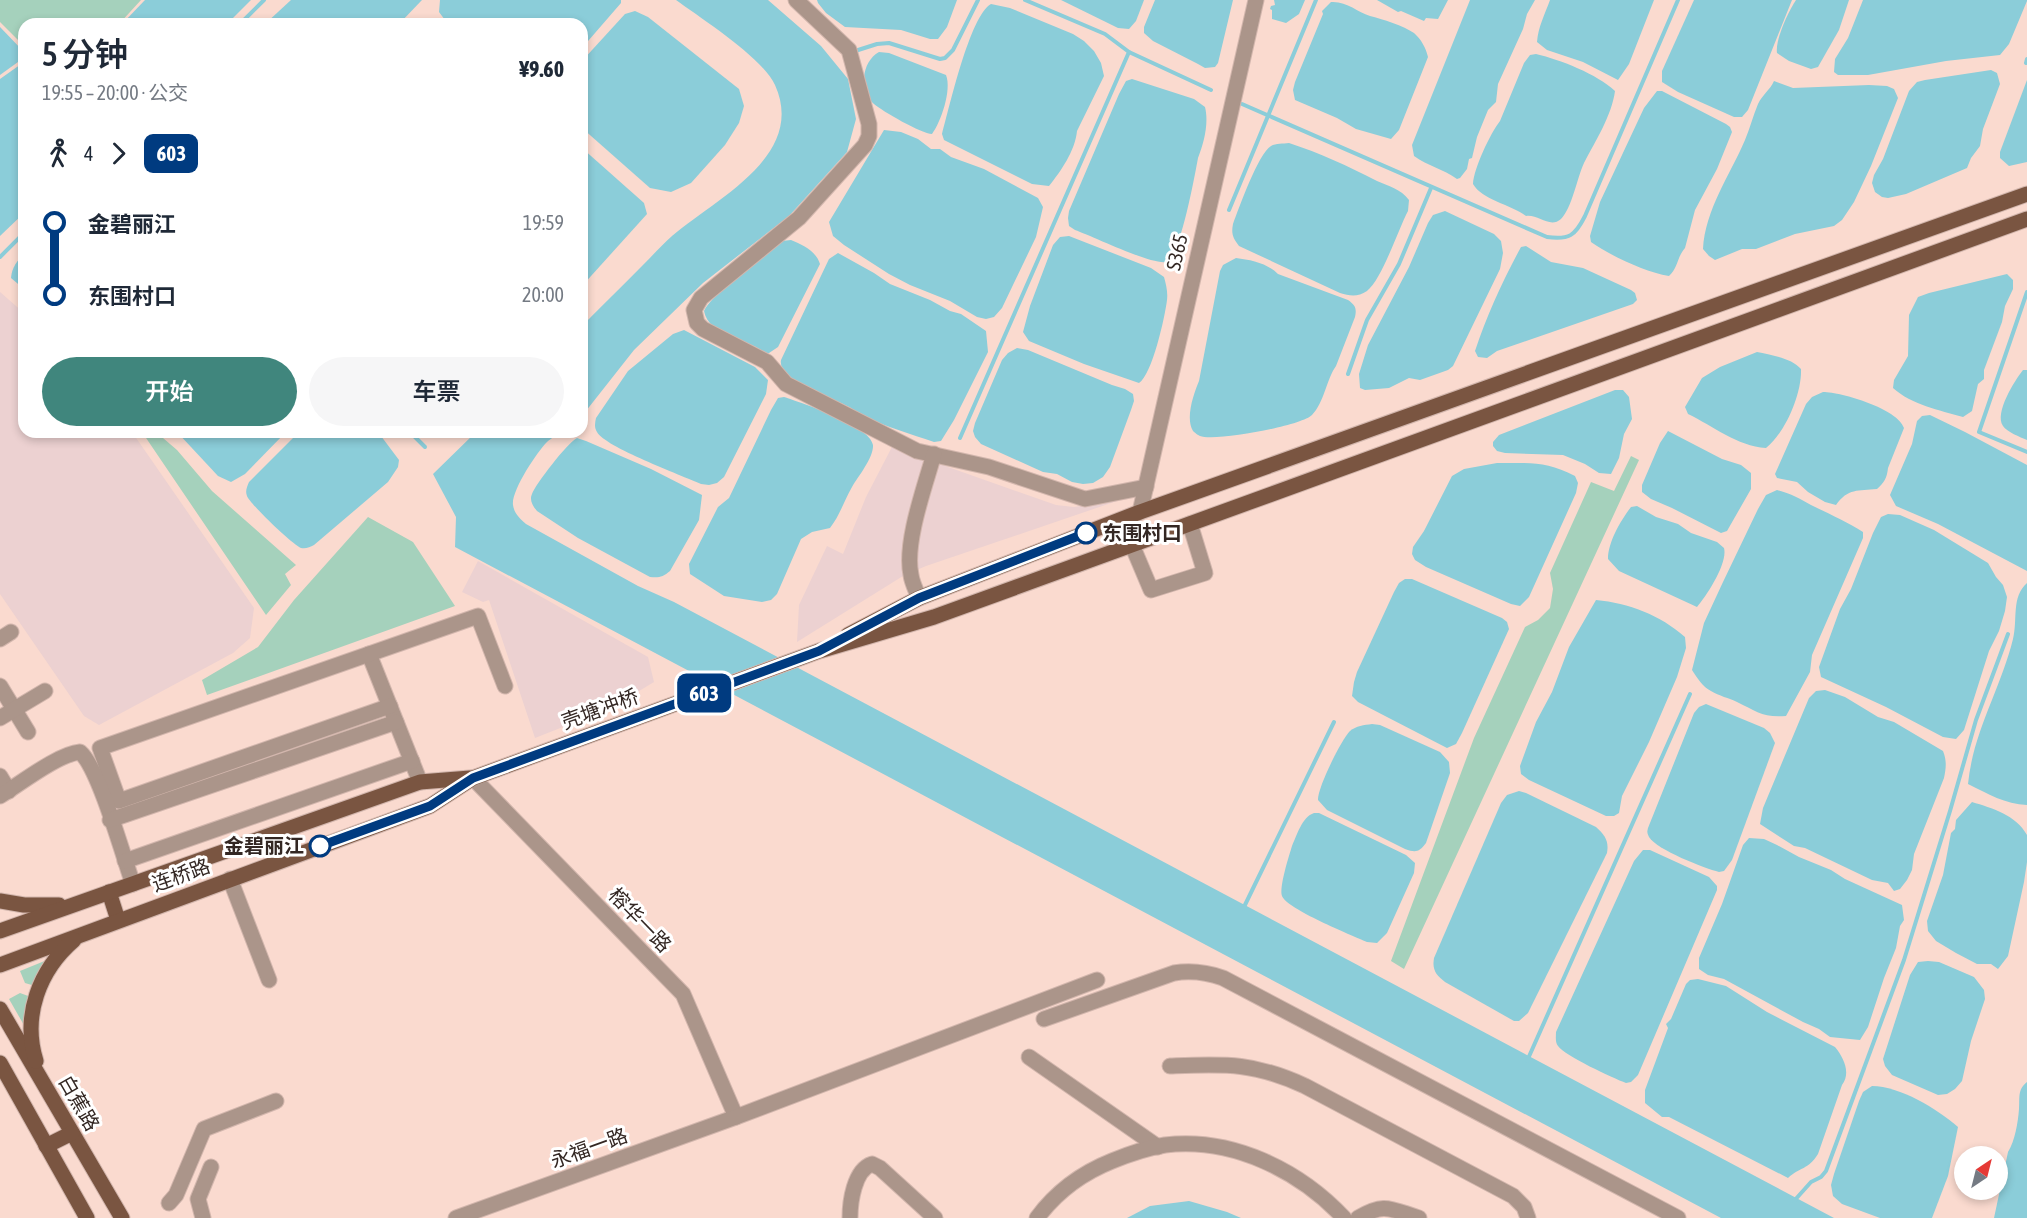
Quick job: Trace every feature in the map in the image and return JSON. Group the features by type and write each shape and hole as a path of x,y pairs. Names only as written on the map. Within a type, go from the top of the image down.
{"main road":[{"path":"819,651 919,598 1140,512 2027,194"},
{"path":"819,651 934,617 2027,219"},
{"path":"1861,255 1869,276"},
{"path":"1140,512 1150,538"},
{"name":"壳塘冲桥","path":"497,769 819,651"},
{"name":"连桥路","path":"0,965 430,806 473,778 497,769"},
{"name":"连桥路","path":"0,931 420,782 473,778"},
{"path":"109,892 118,920"},
{"path":"0,901 48,906 77,903"},
{"path":"42,1081 33,1053 30,1026 32,1010 42,980 51,965 64,948 80,934"},
{"name":"白蕉路","path":"0,1009 122,1218"},
{"path":"0,1063 87,1218"},
{"path":"0,1077 21,1098"},
{"path":"46,1146 72,1133"}],"street":[{"path":"796,0 849,50 869,124 869,136 866,145 799,218 701,298 694,310 695,319 703,329 766,362 786,384 917,451 989,467 1084,499 1146,488"},
{"name":"S365","path":"1140,512 1256,0"},
{"path":"919,598 911,575 909,556 934,454"},
{"path":"1132,545 1151,590 1205,573 1190,524"},
{"path":"390,706 119,801 100,748 478,616 505,686"},
{"path":"369,654 420,782"},
{"path":"0,686 28,732"},
{"path":"0,718 45,691"},
{"path":"110,820 396,722"},
{"path":"0,776 4,794 53,762 80,752 95,775 133,884"},
{"path":"125,861 412,761"},
{"name":"榕华一路","path":"473,778 683,994 736,1117"},
{"path":"230,879 269,980"},
{"path":"1044,1019 1174,973 1208,972 1234,983 1678,1218"},
{"name":"永福一路","path":"456,1218 736,1117 1097,980"},
{"path":"1029,1057 1158,1147"},
{"path":"1170,1066 1223,1064 1253,1067 1280,1074 1513,1196 1524,1207 1528,1218"},
{"path":"169,1203 176,1195 204,1129 276,1101"},
{"path":"1037,1218 1047,1204 1072,1182 1102,1165 1133,1153 1158,1147 1199,1145 1264,1160 1293,1175 1321,1194 1344,1218"},
{"path":"850,1218 850,1207 858,1178 867,1166 872,1164 880,1168 935,1218"},
{"path":"203,1218 198,1199 211,1167"},
{"path":"1358,1218 1376,1208 1384,1208 1419,1218"}],"shaded area":[{"path":"0,292 18,308 18,438 136,438 254,608 250,638 233,653 99,725 84,716 0,594"},
{"path":"894,443 948,467 1056,505 1074,507 1120,500 926,566 903,576 797,642 799,605 827,546 843,554 866,497"},
{"path":"478,561 648,657 654,682 611,708 535,738 489,600 483,602 462,592"}],"green space":[{"path":"0,0 141,0 124,18 18,18 18,40 0,22"},
{"path":"146,438 163,438 177,450 212,491 296,565 285,574 291,585 266,615"},
{"path":"1631,456 1639,460 1404,969 1391,961 1474,738 1525,627 1538,620 1550,608 1553,589 1550,573 1591,482 1614,491"},
{"path":"368,517 413,542 455,606 207,695 202,680 258,647 294,600"},
{"path":"47,960 35,986 25,983 20,971"},
{"path":"20,993 31,997 25,1027 9,999"}],"water":[{"path":"145,0 251,0 233,18 128,18"},
{"path":"291,0 422,0 405,18 272,18"},
{"path":"440,0 621,0 621,3 588,41 588,18 444,18 439,12"},
{"path":"676,0 768,0 821,46 848,79 856,119 847,152 789,216 703,283 634,350 588,408 588,320 672,236 752,173 768,154 778,133 782,110 775,85 758,63"},
{"path":"817,0 957,0 947,27 938,39 930,39 901,30 845,27 826,13"},
{"path":"1061,0 1144,0 1136,21 1129,29 1118,28"},
{"path":"1155,0 1233,0 1218,63 1215,67 1205,68 1153,41 1144,33 1144,27"},
{"path":"1274,0 1305,0 1299,14 1286,23 1272,19 1270,9 1275,5"},
{"path":"1377,0 1448,0 1438,19 1426,18 1424,21 1401,11 1398,12"},
{"path":"1470,0 1535,0 1498,84 1496,102 1488,110 1477,137 1472,158 1469,159 1467,169 1457,179 1414,156 1412,145"},
{"path":"1550,0 1654,0 1629,64 1618,80 1583,62 1547,50 1537,42 1540,26"},
{"path":"1694,0 1792,0 1748,110 1742,117 1734,117 1678,92 1662,82 1662,71"},
{"path":"1796,0 1849,0 1839,30 1818,67 1811,69 1789,61 1777,53 1780,34"},
{"path":"1863,0 2027,1 2009,44 2000,55 1946,61 1868,75 1838,75 1834,72 1835,59 1848,38"},
{"path":"1331,2 1342,3 1405,28 1417,35 1425,47 1428,57 1399,130 1391,139 1356,129 1295,100 1293,90 1295,82 1323,14 1322,11"},
{"path":"991,4 1010,8 1073,34 1094,51 1101,63 1104,76 1077,131 1063,167 1049,186 1032,184 944,140 942,134 968,43 975,25"},
{"path":"635,11 648,17 739,89 744,106 739,123 725,145 691,183 671,192 650,188 588,133 588,54 625,14"},
{"path":"0,27 18,46 18,62 0,75"},
{"path":"879,52 889,53 946,75 948,89 945,106 932,134 893,117 869,98 864,77 869,63"},
{"path":"1536,54 1578,68 1615,91 1607,119 1584,163 1568,208 1557,222 1526,216 1483,194 1473,184 1483,151 1500,121 1524,63 1530,55"},
{"path":"18,66 18,219 0,236 0,79"},
{"path":"1991,70 1997,73 2000,84 1983,129 1980,146 1967,168 1906,194 1888,198 1875,192 1872,183 1874,175 1883,159 1909,91 1917,82"},
{"path":"1132,79 1194,99 1205,107 1205,133 1186,215 1176,247 1166,262 1136,255 1069,226 1069,211 1119,94 1126,81"},
{"path":"2027,80 2027,162 2009,166 2000,158 2000,152"},
{"path":"1774,81 1793,88 1887,86 1894,89 1898,98 1871,166 1854,202 1842,220 1834,226 1795,234 1756,249 1742,249 1715,260 1703,249 1708,220 1745,140 1758,104"},
{"path":"1657,91 1662,91 1726,124 1732,132 1717,169 1695,210 1685,248 1669,276 1618,258 1591,242 1590,236 1600,202 1644,108"},
{"path":"884,130 901,132 918,139 931,149 940,149 951,157 984,169 1038,198 1043,207 1036,237 1002,308 994,317 986,319 977,317 950,301 910,285 889,274 833,236 829,222"},
{"path":"1289,143 1334,160 1394,188 1409,200 1408,211 1384,265 1373,285 1364,293 1347,295 1340,293 1239,246 1234,238 1233,224 1260,159 1271,146"},
{"path":"588,153 644,203 647,214 588,279"},
{"path":"1445,211 1494,234 1501,241 1503,253 1500,269 1453,366 1420,380 1409,378 1389,388 1365,390 1360,388 1359,374 1368,345 1409,267 1428,223 1433,215"},
{"path":"1069,236 1151,268 1164,277 1167,297 1161,332 1149,369 1139,383 1084,364 1029,341 1023,332 1030,306 1053,245 1060,237"},
{"path":"791,240 812,252 820,264 778,347 765,353 713,326 707,320 704,311 717,295 776,244"},
{"path":"1526,246 1551,262 1583,268 1631,290 1635,293 1637,300 1633,304 1497,351 1487,358 1478,357 1475,351 1490,311 1521,247"},
{"path":"838,253 890,284 961,314 986,331 988,352 941,441 934,442 865,417 848,406 806,388 787,375 782,368 781,360 829,259"},
{"path":"1236,258 1269,267 1278,274 1348,300 1355,307 1355,317 1336,366 1312,415 1292,424 1257,432 1222,437 1200,436 1193,431 1191,426 1191,406 1199,381 1220,271 1223,265"},
{"path":"18,261 18,284 11,278"},
{"path":"2007,274 2013,280 2013,289 2005,306 2002,322 1984,370 1984,379 1978,384 1972,411 1963,417 1935,409 1909,399 1893,388 1894,380 1908,356 1909,315 1918,297"},
{"path":"684,330 755,367 768,380 766,394 724,477 717,483 709,485 701,484 628,453 603,438 595,427 596,418 628,371 673,334"},
{"path":"1017,348 1028,350 1133,394 1134,401 1131,410 1110,467 1103,477 1093,483 1072,482 1057,474 1043,472 981,444 975,437 973,431 975,423 1002,360"},
{"path":"1757,352 1787,360 1801,369 1799,390 1791,412 1780,433 1766,448 1745,444 1726,435 1688,414 1685,407 1702,378 1720,367"},
{"path":"2023,370 2027,370 2027,440 2007,430 2001,420 2003,405"},
{"path":"1615,390 1623,390 1629,397 1632,419 1624,434 1619,458 1611,474 1599,473 1563,455 1505,453 1497,451 1493,446 1493,442 1499,435"},
{"path":"1823,392 1855,398 1881,408 1900,421 1904,428 1882,485 1877,489 1849,493 1836,505 1825,502 1808,492 1797,482 1777,478 1775,474 1806,404 1812,397"},
{"path":"784,397 819,410 860,430 869,437 873,450 830,528 812,532 801,539 777,594 771,600 762,602 724,596 690,574 689,564 718,507 729,498 771,410 778,398"},
{"path":"1930,415 2027,465 2027,571 1938,524 1896,506 1890,495 1912,444 1917,421 1922,416"},
{"path":"1668,431 1722,459 1741,465 1751,473 1751,489 1727,531 1721,533 1651,499 1642,492 1642,485 1660,443"},
{"path":"183,438 280,438 245,474 231,482 218,476"},
{"path":"293,438 382,438 399,460 398,467 388,482 314,545 305,548 296,545 250,500 246,492 249,482"},
{"path":"470,438 552,438 531,463 513,499 518,516 526,524 638,586 674,602 1834,1218 1721,1218 455,547 456,517 433,474"},
{"path":"577,438 651,469 702,495 699,520 670,571 665,575 650,577 578,538 534,507 531,498 534,489 560,455"},
{"path":"1497,463 1546,465 1575,476 1578,483 1576,493 1529,597 1520,606 1426,567 1415,560 1412,554 1413,547 1424,531 1452,476 1464,469"},
{"path":"1777,490 1795,496 1863,532 1863,538 1812,655 1810,672 1786,716 1760,713 1714,693 1703,685 1692,670 1704,623 1723,582 1766,495"},
{"path":"1637,506 1656,517 1678,524 1691,533 1717,542 1724,548 1720,570 1697,607 1619,571 1608,559 1610,546 1619,525 1631,507"},
{"path":"1888,514 1900,515 1934,530 1988,563 2003,585 2007,597 1999,631 1989,651 1964,730 1956,739 1943,737 1821,677 1819,667 1840,609 1851,589 1881,517"},
{"path":"1405,579 1412,579 1502,618 1507,622 1509,629 1462,733 1456,744 1447,748 1358,702 1352,696 1357,672 1394,592 1399,583"},
{"path":"2027,583 2027,805 2004,801 1968,784 1975,746 2013,639 2019,595"},
{"path":"1596,600 1632,607 1655,616 1685,637 1686,648 1677,677 1649,742 1622,796 1619,813 1614,816 1606,816 1529,780 1521,774 1520,766 1536,722 1552,692 1569,647"},
{"path":"1825,690 1845,697 1878,717 1894,722 1943,751 1946,764 1944,778 1914,854 1912,870 1900,889 1894,891 1888,883 1872,880 1805,848 1794,846 1760,824 1763,808 1809,698 1816,691"},
{"path":"1706,704 1764,728 1770,733 1775,743 1732,860 1724,871 1719,872 1671,853 1654,842 1647,832 1694,713"},
{"path":"1372,724 1380,725 1440,752 1449,762 1450,773 1426,843 1417,851 1405,849 1327,810 1318,800 1325,776 1346,736 1355,728"},
{"path":"1519,791 1596,827 1606,838 1607,853 1528,1013 1519,1021 1514,1021 1445,982 1435,972 1434,958 1501,803 1507,795"},
{"path":"1972,802 2010,817 2027,835 2024,882 2008,956 1998,969 1991,964 1977,964 1956,953 1936,941 1928,931 1927,921 1943,875 1951,833 1955,829 1956,820"},
{"path":"1314,813 1319,813 1406,855 1415,863 1414,873 1387,933 1377,943 1367,942 1320,921 1295,908 1282,896 1283,879 1292,846 1303,822"},
{"path":"1749,838 1764,839 1902,905 1904,920 1900,926 1896,948 1868,1027 1860,1040 1830,1037 1724,979 1708,975 1699,969 1699,958 1722,904 1743,845"},
{"path":"1643,850 1650,850 1709,877 1717,886 1717,890 1638,1075 1631,1082 1626,1083 1562,1050 1556,1043 1556,1032 1634,861"},
{"path":"1918,962 1939,962 1974,977 1984,990 1985,999 1971,1041 1962,1081 1947,1094 1938,1095 1892,1075 1883,1059 1910,975"},
{"path":"1698,979 1726,986 1767,1012 1835,1047 1844,1061 1845,1080 1818,1154 1811,1163 1788,1178 1669,1117 1662,1117 1645,1103 1645,1090 1668,1028 1666,1024 1671,1019 1686,984 1690,980"},
{"path":"2027,1082 2027,1218 1994,1218 1998,1200 2008,1200 2008,1152 2016,1131 2020,1091"},
{"path":"1872,1086 1906,1094 1940,1113 1958,1127 1948,1176 1932,1218 1880,1218 1842,1204 1833,1196 1831,1185 1834,1174 1863,1092"},
{"path":"1189,1201 1241,1218 1127,1218 1150,1206"}],"waterway":[{"path":"246,18 264,0"},
{"path":"855,51 889,43 940,59 945,58 953,50 978,0"},
{"path":"1025,0 1105,34 1129,52 1211,90"},
{"path":"1229,210 1316,0"},
{"path":"1242,104 1547,237 1566,237 1578,228 1585,216 1678,0"},
{"path":"960,438 1129,52"},
{"path":"2026,63 2027,59"},
{"path":"1348,374 1367,320 1399,264 1431,188"},
{"path":"0,257 18,239"},
{"path":"2027,292 1979,432 2027,452"},
{"path":"416,438 425,447"},
{"path":"1794,1201 1811,1182 1821,1177 1826,1171 1904,960 1976,720 2008,634"},
{"path":"1527,1061 1690,694"},
{"path":"1243,909 1334,722"}],"bus line":[{"name":"603","path":"320,846 430,806 473,778 819,651 919,598 1086,533"}],"place":[{"name":"东围村口","path":"1086,533"},
{"name":"金碧丽江","path":"320,846"}]}
